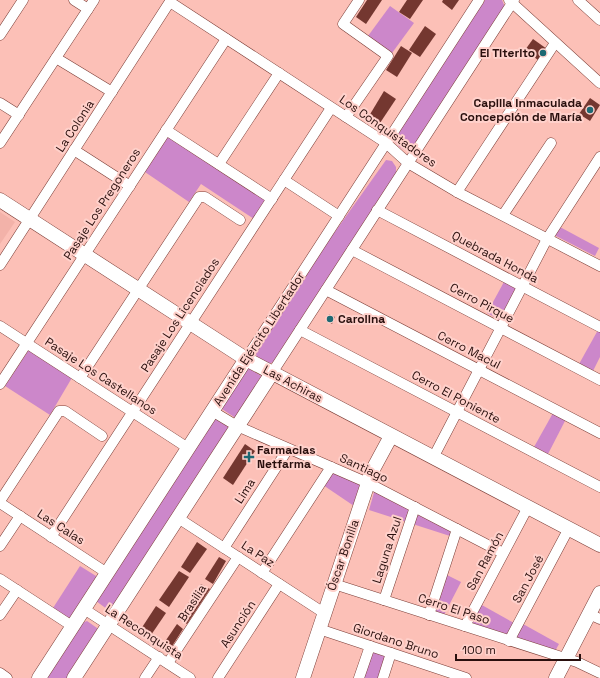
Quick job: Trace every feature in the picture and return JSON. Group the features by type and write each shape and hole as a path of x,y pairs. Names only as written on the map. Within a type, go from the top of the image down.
{"street":[{"path":"0,35 23,0"},
{"path":"74,0 88,9"},
{"path":"0,143 94,0"},
{"path":"346,117 388,56 343,24 359,0"},
{"name":"Avenida Ejército Libertador","path":"39,678 479,0"},
{"path":"578,0 600,20"},
{"name":"Los Conquistadores","path":"170,1 386,143 408,163 458,192 599,265"},
{"name":"La Colonia","path":"0,265 170,1"},
{"path":"74,678 512,1 600,83"},
{"name":"Pasaje Los Pregoneros","path":"0,384 226,38"},
{"path":"458,192 556,43"},
{"path":"56,58 112,92"},
{"path":"219,164 279,73"},
{"path":"0,102 19,115"},
{"name":"Pasaje Los Licenciados","path":"51,537 331,108"},
{"path":"166,130 272,199"},
{"path":"503,215 551,143"},
{"path":"74,150 130,186"},
{"path":"434,458 547,239 600,157"},
{"path":"284,180 339,216"},
{"path":"80,378 199,197 205,197 240,220"},
{"name":"Las Achiras","path":"0,200 246,358 272,373 600,545"},
{"name":"Quebrada Honda","path":"377,210 600,327"},
{"name":"Cerro Pirque","path":"352,250 600,380"},
{"name":"Cerro Macul","path":"326,290 600,433"},
{"name":"Pasaje Los Castellanos","path":"0,326 188,448"},
{"name":"Cerro El Poniente","path":"300,330 600,487"},
{"path":"0,502 60,411 65,411 102,436"},
{"name":"Santiago","path":"212,411 237,426 368,483 503,554"},
{"name":"Óscar Bonilla","path":"302,678 371,473 391,436"},
{"name":"Lima","path":"224,548 288,449"},
{"path":"262,573 332,467"},
{"name":"Las Calas","path":"0,502 107,573"},
{"name":"Laguna Azul","path":"384,600 415,507"},
{"name":"San Ramón","path":"464,626 528,507"},
{"path":"0,546 20,516"},
{"name":"La Paz","path":"178,518 324,613"},
{"name":"San José","path":"509,641 569,528"},
{"path":"429,615 457,529"},
{"name":"Brasilia","path":"168,663 238,557"},
{"path":"0,579 72,626"},
{"name":"Asunción","path":"218,678 279,584"},
{"name":"Cerro El Paso","path":"334,584 577,662 600,673"},
{"path":"0,615 16,590"},
{"path":"556,678 566,659 595,616 600,593"},
{"name":"La Reconquista","path":"84,609 190,678"},
{"name":"Giordano Bruno","path":"319,629 461,677"},
{"path":"359,678 370,646"},
{"path":"383,678 391,653"},
{"path":"145,678 159,657"},
{"path":"0,673 7,678"}],"shaded area":[{"path":"485,0 502,0 505,7 413,151 401,148 397,145 394,139"},
{"path":"390,6 414,23 392,53 368,36"},
{"path":"167,133 267,198 254,219 201,184 189,202 142,170"},
{"path":"386,160 392,161 396,167 396,175 275,361 269,364 257,358 256,354 327,243"},
{"path":"0,212 15,222 0,244"},
{"path":"560,227 599,248 595,256 556,236 555,234"},
{"path":"505,280 516,288 500,320 487,313"},
{"path":"598,330 600,331 600,357 593,371 579,364"},
{"path":"30,348 73,376 50,415 5,386"},
{"path":"247,367 263,377 237,419 222,409"},
{"path":"553,413 566,419 548,454 534,447"},
{"path":"213,417 232,428 111,612 96,601"},
{"path":"332,471 360,485 354,506 323,485"},
{"path":"375,489 452,530 450,536 369,510"},
{"path":"80,566 96,576 98,580 73,621 53,608"},
{"path":"447,575 461,582 444,615 434,612"},
{"path":"480,604 514,623 508,636 470,624"},
{"path":"87,621 97,628 97,636 70,678 45,678 80,624"},
{"path":"523,624 559,644 554,653 515,639"},
{"path":"372,652 385,654 387,658 380,678 363,678"}],"building":[{"path":"367,0 382,0 366,24 356,17"},
{"path":"407,0 423,0 410,19 399,12"},
{"path":"443,0 459,0 452,10 442,2"},
{"path":"425,26 436,34 420,57 409,50"},
{"path":"533,39 547,49 538,60 525,50"},
{"path":"401,46 412,53 397,77 386,70"},
{"path":"384,91 396,99 380,123 369,116"},
{"name":"Capilla Inmaculada Concepción de María","path":"590,98 600,105 590,121 579,114"},
{"name":"Carolina","path":"329,314 335,317 332,324 326,321"},
{"path":"245,444 255,451 233,485 223,478"},
{"path":"197,542 207,549 190,573 181,567"},
{"path":"219,557 226,561 213,584 205,579"},
{"path":"179,571 189,577 169,607 159,600"},
{"path":"201,584 210,589 187,624 178,619"},
{"path":"156,606 166,613 149,638 139,632"},
{"path":"177,624 183,629 169,651 162,646"}],"place":[{"name":"El Titerito","path":"543,53"},
{"name":"Capilla Inmaculada Concepción de María","path":"590,110"},
{"name":"Carolina","path":"330,319"},
{"name":"Farmacias Netfarma","path":"249,457"}]}
